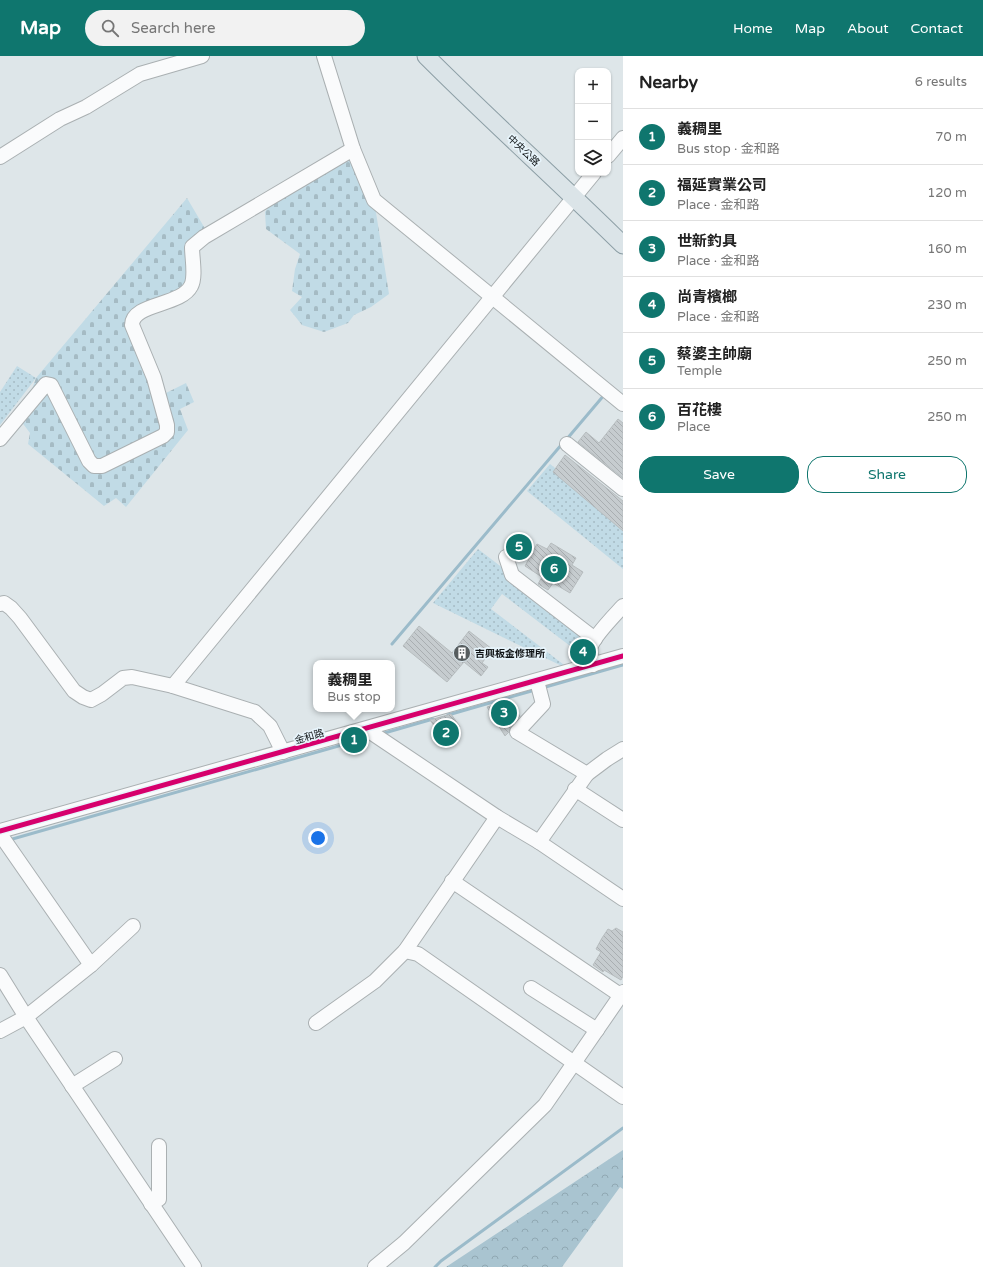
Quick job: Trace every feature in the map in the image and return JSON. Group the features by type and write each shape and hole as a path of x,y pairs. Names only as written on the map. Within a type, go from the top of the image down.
{"main road":[{"name":"中央公路","path":"426,56 623,244"}],"street":[{"path":"0,157 60,118 86,107 140,74 202,56"},
{"path":"324,56 352,149 374,200 623,404"},
{"path":"611,152 623,138"},
{"path":"0,439 46,384 51,385 89,461 94,466 102,466 163,436 167,432 167,425 154,378 132,325 132,320 136,315 153,306 184,295 191,286 194,277 192,246 204,237 352,149"},
{"path":"173,686 592,176"},
{"path":"567,444 623,490"},
{"path":"506,557 512,575 595,639"},
{"path":"0,604 4,604 11,608 20,618 74,691 83,697 91,700 124,678 132,677 173,686 254,712 270,726 283,752"},
{"path":"593,665 590,655 591,647 595,639 623,606"},
{"name":"金和路","path":"0,830 623,656"},
{"path":"537,681 543,704 517,732 587,774"},
{"path":"366,729 623,899"},
{"path":"538,842 587,774 623,749"},
{"path":"575,789 623,820"},
{"path":"316,1023 375,981 404,951 497,817"},
{"path":"0,834 91,965"},
{"path":"375,1267 404,1243 545,1105 622,995 452,881"},
{"path":"0,1032 26,1017 91,965 133,926"},
{"path":"404,951 418,954 623,1097"},
{"path":"0,975 26,1017 194,1267"},
{"path":"530,988 597,1030"},
{"path":"72,1086 115,1059"},
{"path":"151,1204 160,1198 159,1146"}],"green space":[{"path":"353,149 374,200 389,294 371,307 354,315 348,323 324,332 302,325 290,310 302,297 292,291 295,269 300,254 266,229 265,212 277,194"},
{"path":"187,198 207,232 192,247 184,295 132,320 162,395 186,383 194,402 180,409 188,430 126,507 116,498 104,506 28,444 30,433 21,421 36,378"},
{"path":"17,366 36,378 0,425 0,392"},
{"path":"550,464 623,522 623,569 527,491"},
{"path":"478,549 595,639 591,647 574,649 502,594 491,609 572,671 433,603"},
{"path":"623,1150 623,1189 620,1187 562,1267 446,1267"}],"building":[{"path":"618,419 623,423 623,478 578,442 586,432 599,443"},
{"path":"565,455 623,501 623,531 553,472"},
{"path":"520,538 527,551 519,556 510,544"},
{"path":"551,543 576,558 572,565 583,572 570,593 553,583 548,590 538,584 542,577 525,566 537,544 547,549"},
{"path":"419,626 452,653 469,631 492,649 482,663 488,667 481,676 464,662 447,682 403,646"},
{"path":"508,701 520,716 505,736 487,707"},
{"path":"451,714 460,727 444,740 430,720"},
{"path":"616,928 623,932 623,976 621,980 604,970 603,972 593,965 601,952 596,949 602,938 608,929 612,931"}],"waterway":[{"path":"566,440 605,394"},
{"path":"392,644 562,444"},
{"path":"542,688 623,665"},
{"path":"448,715 535,690"},
{"path":"381,734 433,719"},
{"path":"9,840 370,737"},
{"path":"435,1267 441,1261 623,1128"}],"cycle path":[{"path":"0,831 623,656"}],"place":[{"name":"蔡婆主帥廟","path":"519,547"},
{"name":"百花樓","path":"554,569"},
{"name":"尚青檳榔","path":"583,652"},
{"name":"吉興板金修理所","path":"462,653"},
{"name":"世新釣具","path":"504,713"},
{"name":"福延實業公司","path":"446,733"},
{"name":"義稠里","path":"354,740"}]}
